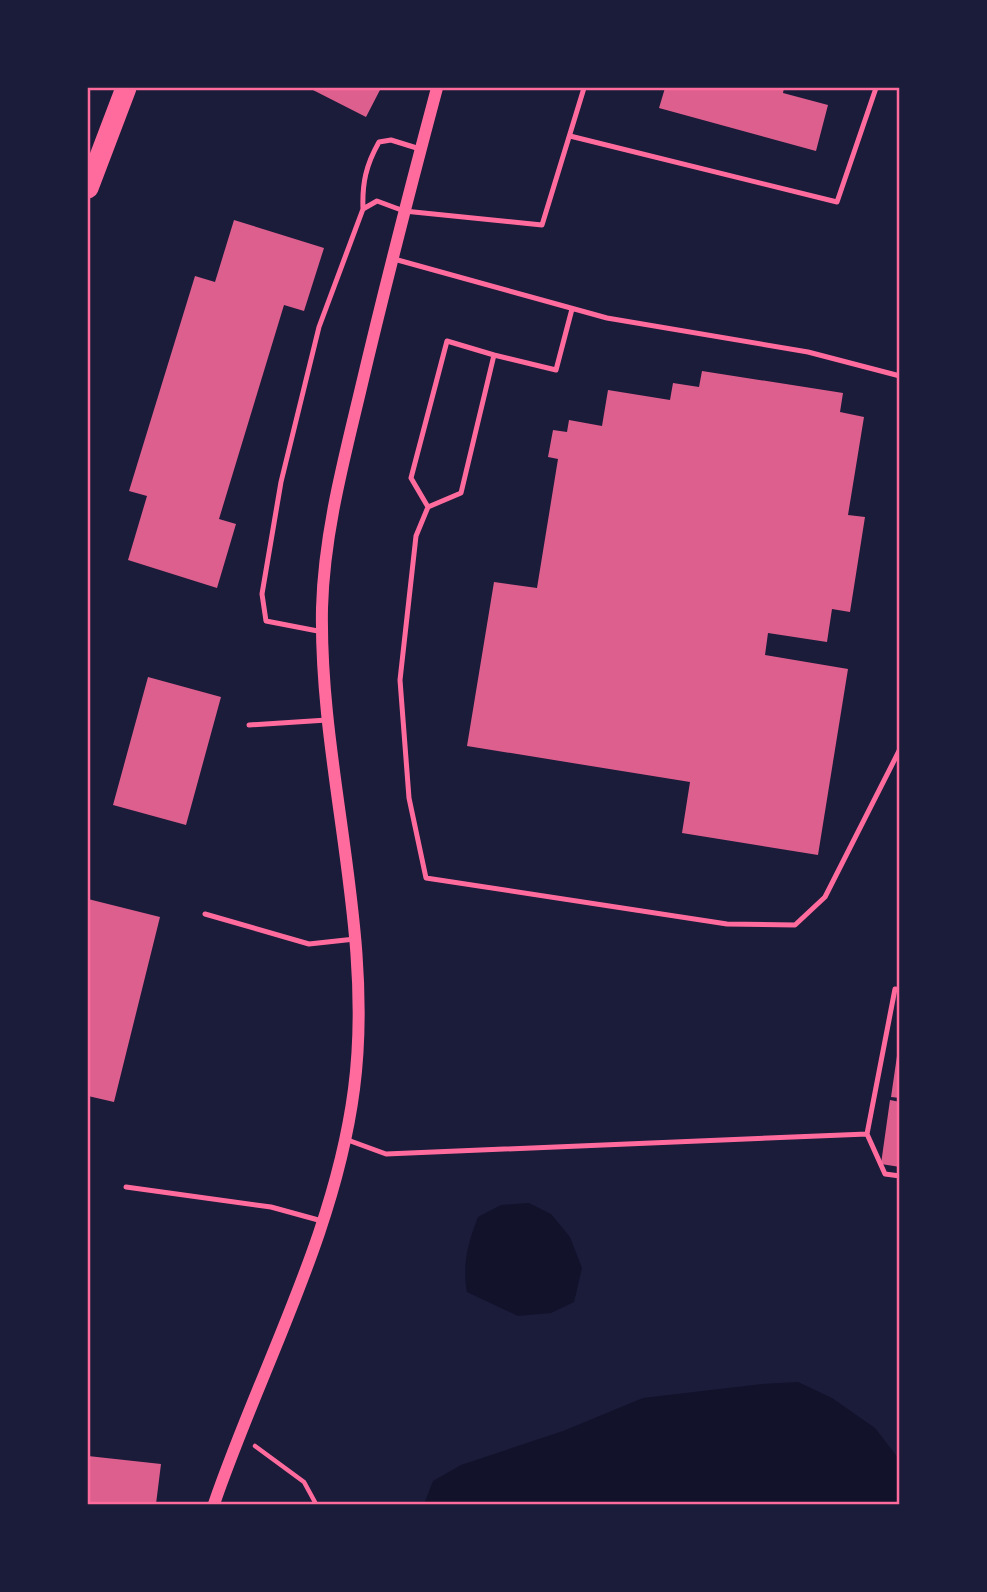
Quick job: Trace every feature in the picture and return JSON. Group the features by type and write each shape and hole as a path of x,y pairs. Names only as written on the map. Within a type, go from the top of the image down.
{"highway":[{"path":"88,188 125,88"}],"street":[{"path":"214,1504 322,1221 345,1139 355,1085 358,1037 355,939 327,720 323,608 340,474 391,258 437,88"}],"lane":[{"path":"363,209 377,201 404,211 542,225 584,88"},
{"path":"570,136 836,202 876,88"},
{"path":"323,632 266,621 262,594 281,482 319,327 363,209 362,187 368,162 379,142 391,140 421,149"},
{"path":"391,258 607,318 808,352 900,376"},
{"path":"428,508 411,478 446,341 556,370 572,309"},
{"path":"494,355 461,493 428,508 416,536 400,680 409,798 426,878 727,924 795,925 825,897 900,749"},
{"path":"249,725 327,720"},
{"path":"205,914 309,944 355,939"},
{"path":"900,990 895,989 867,1134 885,1174 900,1176"},
{"path":"345,1139 386,1154 867,1134"},
{"path":"126,1187 271,1207 322,1221"}],"path":[{"path":"240,1438 304,1482 316,1504"}],"shaded area":[{"path":"529,1203 551,1214 570,1237 582,1268 574,1302 551,1313 518,1316 467,1292 466,1263 478,1217 501,1205"},
{"path":"798,1382 832,1398 875,1428 899,1459 899,1504 424,1504 433,1481 461,1465 563,1431 643,1398"}],"building":[{"path":"309,88 381,88 366,117"},
{"path":"665,88 784,88 783,93 828,105 816,151 659,108"},
{"path":"234,220 324,248 304,311 284,305 219,519 236,524 217,588 128,560 147,496 129,491 195,276 215,282"},
{"path":"702,371 843,393 840,412 864,417 848,515 865,517 850,612 832,609 827,642 768,633 765,655 848,669 818,855 682,833 690,782 467,746 494,582 537,588 558,459 548,457 553,430 567,432 569,420 602,426 608,390 670,400 673,383 699,387"},
{"path":"148,677 221,697 186,825 113,805"},
{"path":"88,899 160,917 114,1102 88,1096"},
{"path":"900,1049 900,1098 891,1097"},
{"path":"890,1100 900,1102 900,1167 881,1164"},
{"path":"88,1456 161,1464 156,1504 88,1504"}]}
